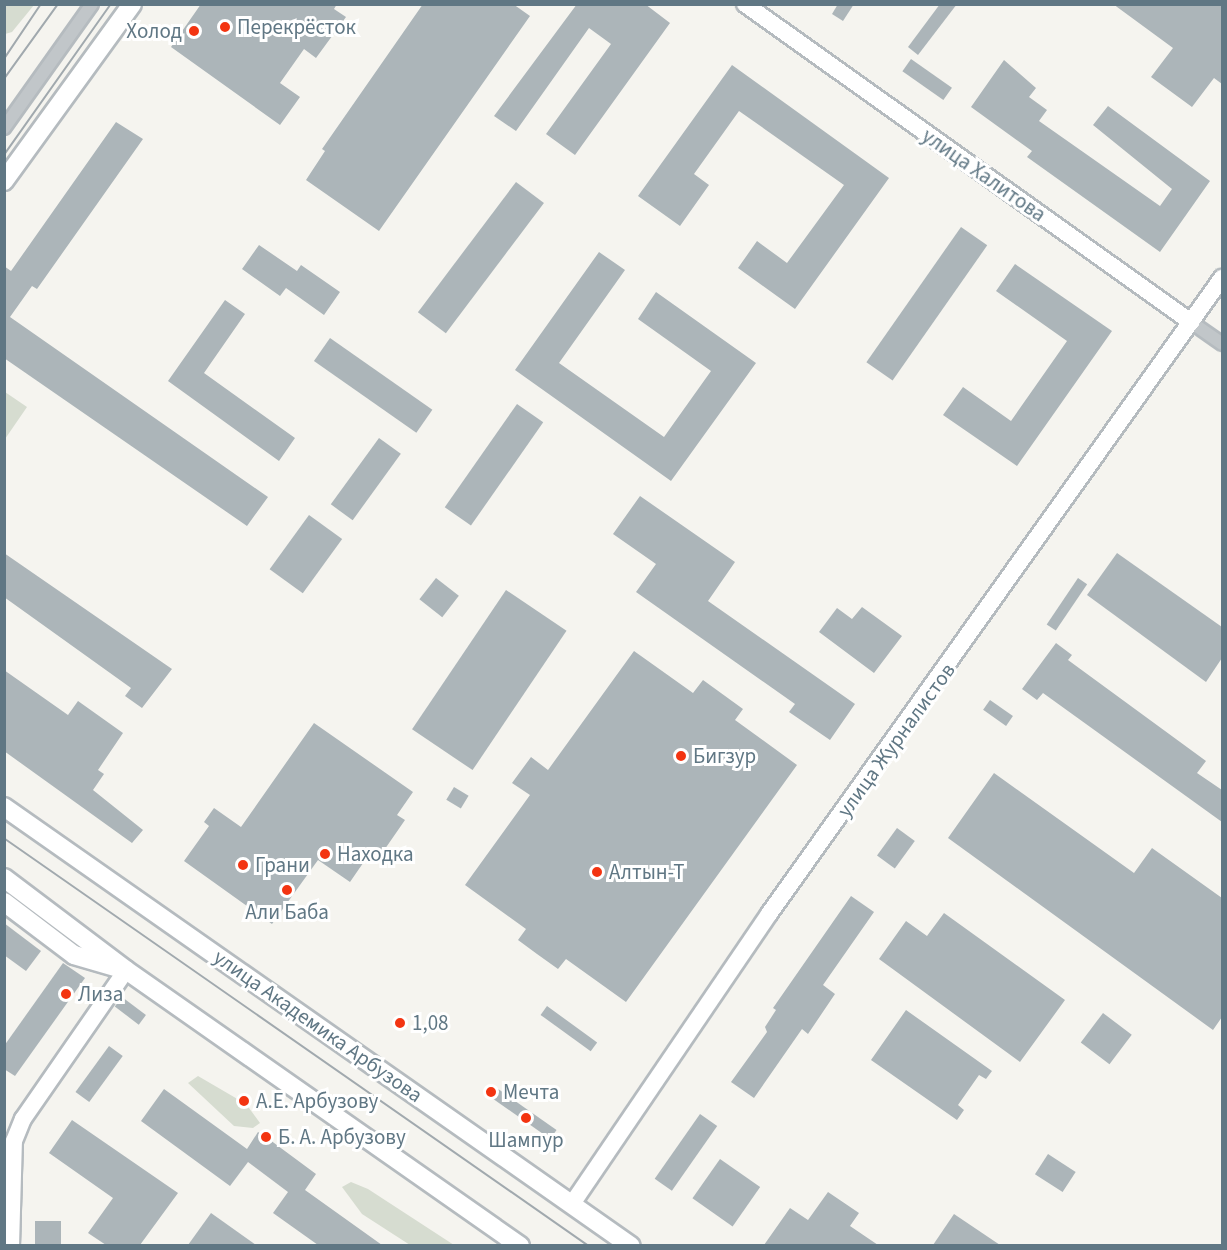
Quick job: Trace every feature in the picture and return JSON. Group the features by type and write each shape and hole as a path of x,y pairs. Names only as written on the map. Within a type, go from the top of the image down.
{"main road":[{"path":"4,181 132,4"},
{"name":"улица Академика Арбузова","path":"4,807 631,1245"},
{"path":"4,878 126,970 520,1245"},
{"path":"4,902 74,955 126,970"}],"street":[{"path":"4,128 92,4"},
{"name":"улица Халитова","path":"745,4 1222,344"},
{"name":"улица Журналистов","path":"572,1204 769,914 1222,279"},
{"path":"11,1245 14,1141 23,1119 126,970"}],"shaded area":[{"path":"5,4 34,5 12,32 5,34"},
{"path":"5,392 27,407 5,439"},
{"path":"198,1076 246,1104 260,1123 253,1128 234,1126 188,1083"},
{"path":"351,1182 368,1189 454,1245 410,1245 362,1214 342,1187"}],"building":[{"path":"201,4 337,4 334,9 346,17 316,58 304,49 280,83 300,97 280,125 171,47"},
{"path":"423,4 513,4 530,16 379,231 306,180 325,151 322,149"},
{"path":"577,4 645,4 670,23 575,155 546,134 611,44 589,28 516,131 494,116"},
{"path":"838,4 854,4 843,21 832,14"},
{"path":"940,4 957,4 918,55 908,47"},
{"path":"1113,4 1222,4 1222,84 1214,78 1192,107 1151,77 1173,48"},
{"path":"911,59 952,88 943,100 902,71"},
{"path":"1004,60 1036,88 1029,97 1047,110 1039,121 1160,206 1172,189 1093,125 1108,106 1210,181 1160,252 1027,157 1032,151 971,107"},
{"path":"732,65 889,178 795,309 738,268 757,241 787,263 844,185 739,111 694,174 709,185 680,226 638,196"},
{"path":"116,122 143,139 37,289 32,286 10,317 268,497 247,526 4,358 4,266 11,271"},
{"path":"516,182 544,203 446,333 418,312"},
{"path":"961,227 987,245 893,381 866,362"},
{"path":"259,245 297,271 301,265 340,292 324,315 286,288 280,296 242,269"},
{"path":"599,252 625,270 559,363 664,437 711,371 638,319 656,292 756,363 671,481 515,370"},
{"path":"1015,264 1112,331 1017,466 943,415 963,387 1011,421 1067,341 996,291"},
{"path":"225,300 245,314 204,373 295,438 279,461 168,381"},
{"path":"330,338 432,410 416,433 314,361"},
{"path":"517,404 543,422 471,526 445,507"},
{"path":"379,438 401,454 353,520 331,504"},
{"path":"640,496 735,562 708,601 855,704 830,740 789,712 795,704 636,592 656,564 613,534"},
{"path":"309,515 342,539 303,593 270,569"},
{"path":"4,553 172,669 142,708 125,696 131,688 4,597"},
{"path":"1117,553 1222,627 1222,658 1206,682 1087,595"},
{"path":"436,578 459,596 442,617 419,599"},
{"path":"1078,578 1087,584 1056,631 1047,624"},
{"path":"506,590 567,631 473,770 412,729"},
{"path":"862,607 902,636 874,673 819,632 837,608 852,619"},
{"path":"1056,643 1072,655 1068,660 1206,761 1197,773 1222,790 1222,822 1043,693 1037,700 1022,689"},
{"path":"634,651 693,693 703,680 743,709 735,720 797,765 626,1002 566,959 558,969 537,954 518,940 526,929 465,885 530,795 512,783 531,757 548,770"},
{"path":"4,670 68,715 78,701 123,733 98,770 104,774 93,790 143,830 132,843 4,751"},
{"path":"990,700 1013,716 1006,726 983,710"},
{"path":"314,723 413,792 397,815 405,820 378,859 370,853 350,882 318,860 272,924 184,861 209,826 204,822 214,808 241,827"},
{"path":"994,773 1134,873 1152,848 1222,898 1222,1017 1213,1030 948,838"},
{"path":"454,787 469,796 461,809 446,800"},
{"path":"897,828 915,841 895,868 877,856"},
{"path":"851,896 874,912 823,985 835,994 808,1034 802,1029 754,1098 731,1082 767,1032 765,1027 776,1010 773,1008"},
{"path":"944,913 1065,1000 1020,1062 879,959 906,921 927,936"},
{"path":"4,923 41,951 26,971 4,955"},
{"path":"63,963 85,978 15,1076 4,1069 4,1046"},
{"path":"122,997 146,1015 139,1025 115,1007"},
{"path":"547,1006 597,1042 591,1051 541,1015"},
{"path":"906,1010 992,1071 986,1079 979,1075 958,1105 964,1110 957,1120 871,1060"},
{"path":"1103,1013 1132,1035 1109,1064 1081,1043"},
{"path":"109,1046 123,1056 89,1102 75,1092"},
{"path":"491,1084 557,1130 550,1139 485,1093"},
{"path":"164,1089 247,1149 258,1132 266,1137 316,1174 305,1190 382,1245 318,1245 273,1213 288,1192 248,1162 230,1186 141,1121"},
{"path":"700,1114 717,1126 672,1191 655,1179"},
{"path":"72,1120 178,1193 140,1245 106,1245 88,1233 113,1198 49,1153"},
{"path":"1048,1154 1076,1172 1063,1192 1035,1174"},
{"path":"720,1159 760,1187 733,1226 692,1198"},
{"path":"828,1192 859,1213 850,1226 878,1245 764,1245 790,1208 808,1220"},
{"path":"211,1213 256,1245 188,1245"},
{"path":"954,1214 1000,1245 933,1245"},
{"path":"35,1221 61,1221 61,1245 35,1245"}],"tram line":[{"path":"4,59 41,4"},
{"path":"4,79 58,4"},
{"path":"4,155 111,4"},
{"path":"4,838 589,1246"}],"place":[{"name":"Перекрёсток","path":"225,27"},
{"name":"Холод","path":"194,31"},
{"name":"Бигзур","path":"681,756"},
{"name":"Находка","path":"325,854"},
{"name":"Грани","path":"243,865"},
{"name":"Алтын-Т","path":"597,872"},
{"name":"Али Баба","path":"287,890"},
{"name":"Лиза","path":"66,994"},
{"name":"1,08","path":"400,1023"},
{"name":"Мечта","path":"491,1092"},
{"name":"А.Е. Арбузову","path":"244,1101"},
{"name":"Шампур","path":"526,1118"},
{"name":"Б. А. Арбузову","path":"266,1137"}]}
